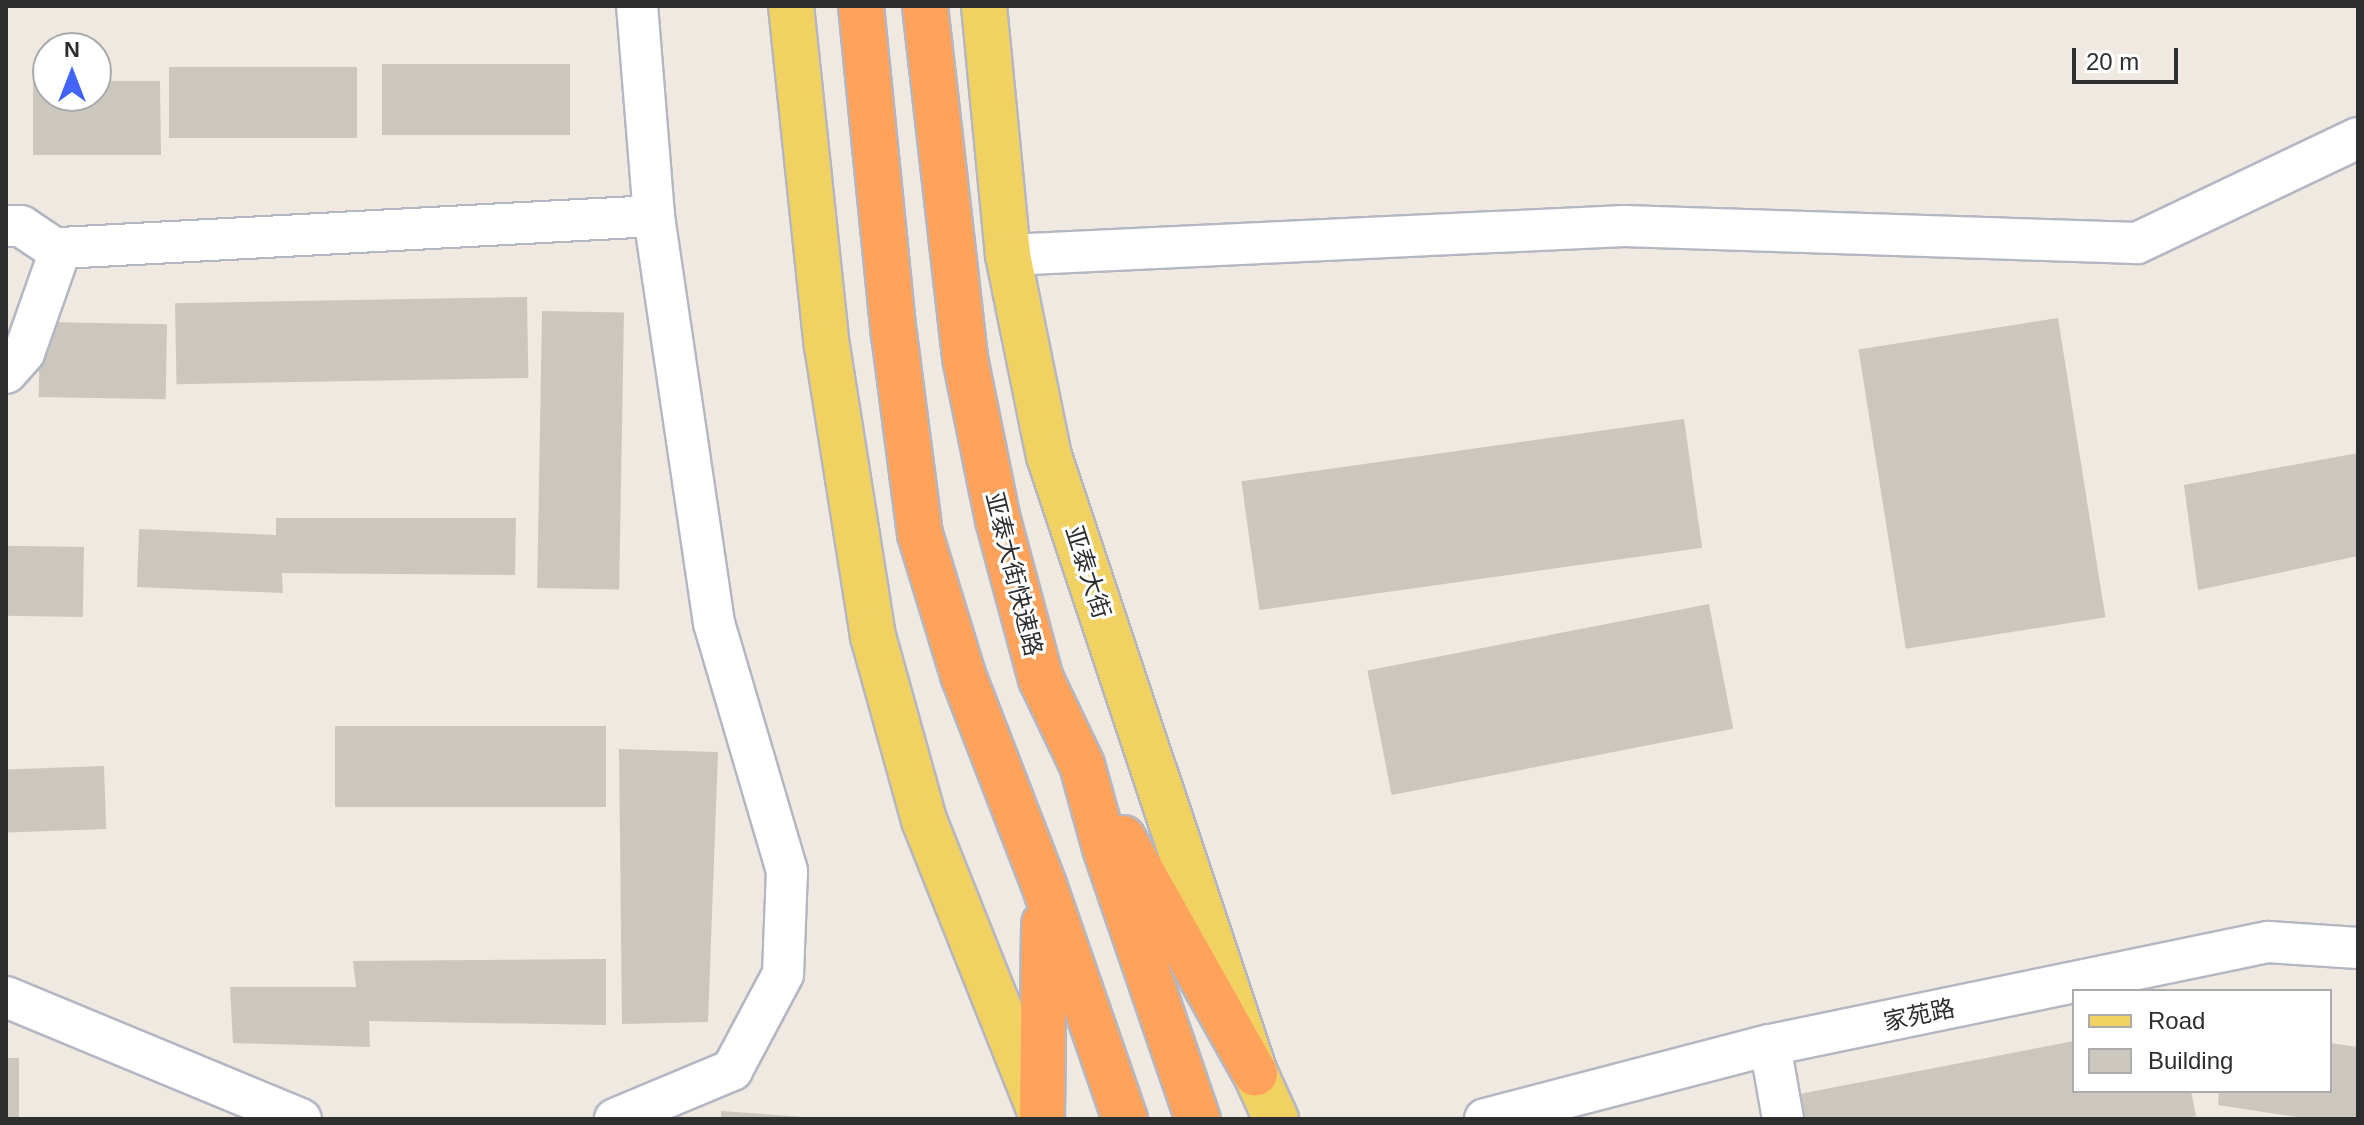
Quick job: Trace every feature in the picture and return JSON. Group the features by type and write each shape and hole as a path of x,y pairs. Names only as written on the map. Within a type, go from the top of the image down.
{"highway":[{"path":"861,6 894,334 920,534 963,675 1044,885 1125,1119"},
{"name":"亚泰大街快速路","path":"925,6 965,358 998,520 1041,679 1082,765 1105,848 1198,1119"},
{"path":"1082,765 1255,1073"},
{"path":"1043,1118 1044,885"}],"main road":[{"path":"791,6 827,346 873,636 924,820 1043,1118"},
{"name":"亚泰大街","path":"984,6 1008,255 1049,456 1255,1073 1276,1119"}],"street":[{"path":"615,1119 732,1070 783,974 787,871 714,623 654,216 637,6"},
{"path":"1008,255 1624,226 2137,243 2358,138"},
{"path":"6,373 24,353 61,248 654,216"},
{"path":"6,226 21,226 60,252"},
{"name":"家苑路","path":"1485,1119 1770,1045 2268,942 2358,948"},
{"path":"6,997 301,1119"},
{"path":"1770,1045 1783,1119"}],"building":[{"path":"382,64 570,64 570,135 382,135"},
{"path":"169,67 357,67 357,138 169,138"},
{"path":"112,81 160,81 161,155 33,155 33,112 112,112"},
{"path":"527,297 528,378 176,384 175,303"},
{"path":"542,311 624,312 619,589 537,588"},
{"path":"2058,318 2105,617 1906,649 1858,350"},
{"path":"40,322 167,324 166,399 39,397"},
{"path":"1684,419 1702,548 1259,610 1241,481"},
{"path":"2358,453 2358,556 2198,590 2184,485"},
{"path":"276,518 516,518 515,575 282,573 283,593 137,587 139,529 276,535"},
{"path":"6,546 84,547 83,617 6,616"},
{"path":"1709,604 1733,729 1392,795 1367,670"},
{"path":"335,726 606,726 606,807 335,807"},
{"path":"619,749 718,752 708,1022 622,1024"},
{"path":"104,766 106,829 8,832 6,769"},
{"path":"606,959 606,1025 369,1021 370,1047 233,1043 230,987 356,987 353,961"},
{"path":"2072,1041 2072,1093 2191,1093 2196,1116 2178,1119 1794,1119 1789,1096"},
{"path":"2332,1043 2358,1047 2358,1119 2310,1119 2218,1105 2219,1093 2332,1093"},
{"path":"6,1058 19,1058 19,1119 6,1119"},
{"path":"721,1111 805,1117 805,1119 721,1119"}]}
